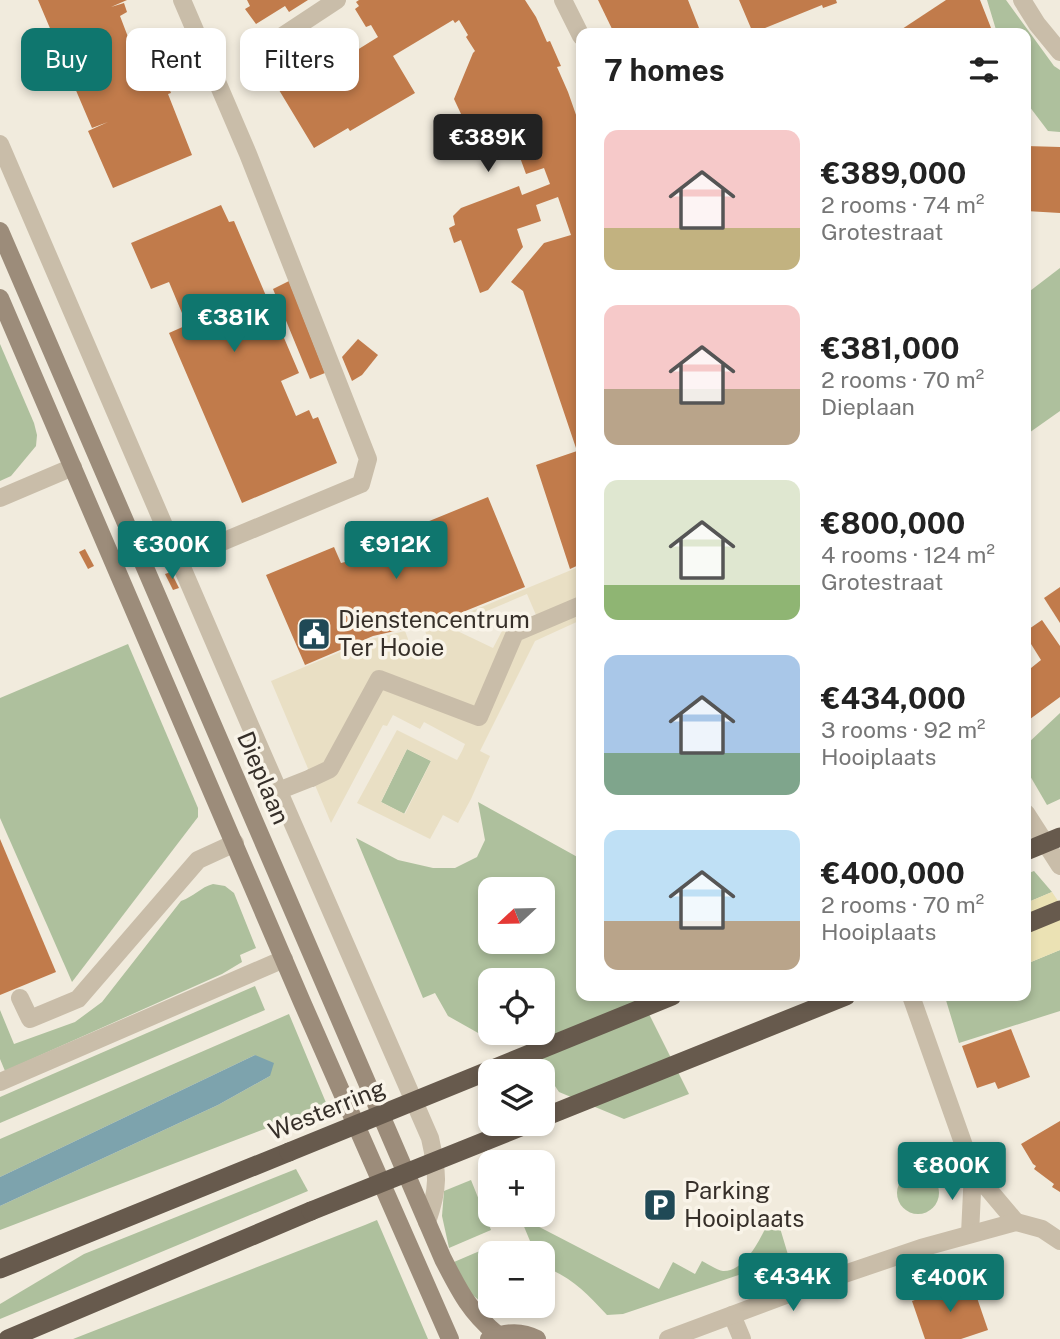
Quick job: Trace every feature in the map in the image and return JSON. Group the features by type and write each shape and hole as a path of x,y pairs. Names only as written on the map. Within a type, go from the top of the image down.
{"highway":[{"path":"1031,849 1060,837"},
{"path":"1031,922 1060,910"},
{"name":"Westerring","path":"0,1269 660,1001"},
{"path":"555,1113 834,1001"},
{"path":"8,1339 311,1211 498,1136"}],"main road":[{"name":"Dieplaan","path":"0,231 427,1222 464,1299 493,1337 515,1333 537,1339"},
{"path":"0,298 450,1339"}],"street":[{"path":"179,560 361,484 368,459 248,154 182,0"},
{"path":"294,28 337,0"},
{"path":"564,0 577,28"},
{"path":"1022,0 1060,52"},
{"path":"0,144 430,1138 436,1166 436,1185 427,1222"},
{"path":"0,498 74,467"},
{"path":"278,791 330,769 379,679 479,717 515,633 576,607"},
{"path":"1031,821 1060,866"},
{"path":"20,998 30,1019 78,999 198,860 234,843"},
{"path":"0,1082 284,959"},
{"path":"913,1001 973,1171 1016,1222"},
{"path":"970,1234 973,1171"},
{"path":"668,1339 921,1248 1016,1222 1042,1229 1060,1241"},
{"path":"732,1315 742,1339"}],"green space":[{"path":"987,0 1006,0 1026,28 995,28"},
{"path":"1031,34 1054,66 1060,70 1060,132 1048,131 1031,109"},
{"path":"1060,268 1060,411 1031,431 1031,290"},
{"path":"0,344 37,435 36,446 11,476 0,481"},
{"path":"128,644 198,808 198,817 72,982 0,818 0,698"},
{"path":"1060,713 1060,799 1047,805 1031,778 1031,740"},
{"path":"407,749 431,761 404,814 381,802"},
{"path":"478,802 576,856 576,1001 642,1001 689,1094 624,1119 559,1092 555,1086 555,1059 537,1059 527,1045 555,1045 555,968 478,968 478,1033 448,1016 435,993 423,998 356,838 398,860 433,868 455,868 477,857 485,840"},
{"path":"1034,871 1052,892 1031,901 1031,872"},
{"path":"213,884 225,886 234,893 256,948 240,955 242,962 222,974 5,1071 0,1059 0,1010 14,1044 75,1022 102,1002 181,901"},
{"path":"1060,950 1060,1011 959,1043 946,1001 1031,1001 1031,962"},
{"path":"255,986 265,1010 0,1123 0,1097"},
{"path":"289,1014 327,1105 0,1230 0,1206 218,1105 270,1076 255,1055 0,1177 0,1139"},
{"path":"296,1169 308,1191 0,1319 0,1304 84,1254"},
{"path":"918,1172 933,1178 939,1193 933,1208 918,1214 903,1208 897,1193 903,1178"},
{"path":"471,1180 478,1198 478,1227 490,1227 491,1230 449,1248 442,1216 444,1191"},
{"path":"377,1220 428,1339 73,1339 365,1225"},
{"path":"768,1223 780,1228 789,1258 623,1314 607,1315 578,1286 555,1272 555,1241 530,1241 524,1227 539,1227 659,1289 673,1262 695,1274 702,1261 723,1271 738,1266 751,1253"},
{"path":"478,1252 478,1300 469,1292 454,1262"}],"sand":[{"path":"1052,892 1060,904 1060,950 1031,962 1031,901"}],"shaded area":[{"path":"576,568 576,622 535,641 480,751 490,756 458,823 443,815 430,839 357,803 397,730 457,760 465,744 424,722 420,729 393,715 387,726 383,725 331,823 271,681 371,639 405,631 408,639 406,644 425,652 429,644 424,627 445,622","holes":["527,594 536,615 503,629 493,648 449,627","407,749 431,761 405,814 381,802"]}],"water":[{"path":"255,1055 274,1063 270,1076 218,1105 0,1206 0,1177"}],"building":[{"path":"38,0 127,0 111,7 124,3 127,12 120,16 126,32 126,91 170,91 168,94 192,155 113,188 88,131 108,122 92,128 76,91 112,91 112,28 50,28"},
{"path":"247,0 308,0 289,12 285,6 256,24 245,9 250,6"},
{"path":"359,0 525,0 547,42 550,41 576,115 576,448 523,291 511,282 544,243 571,235 558,197 536,205 541,221 517,229 523,247 488,290 480,293 461,240 454,243 449,228 455,225 453,216 461,208 519,186 522,195 550,184 544,168 526,174 510,130 484,163 454,99 475,51 459,20 455,23 453,20 393,56 415,93 350,131 348,128 314,148 280,91 359,91 359,49 378,37 371,25 366,27 355,9 359,6 356,2"},
{"path":"598,0 688,0 699,28 612,28"},
{"path":"739,0 836,0 837,3 823,8 822,5 765,28 751,28"},
{"path":"946,0 980,0 991,28 904,28"},
{"path":"1031,146 1060,147 1060,213 1031,211"},
{"path":"221,205 229,222 234,221 299,373 281,381 296,416 309,410 313,419 318,417 337,463 242,503 169,333 187,325 169,282 151,289 131,243"},
{"path":"289,281 325,373 310,379 273,289"},
{"path":"358,339 378,355 362,375 352,381 342,357"},
{"path":"576,451 576,566 570,569 536,465"},
{"path":"488,497 525,587 443,620 373,636 305,665 266,575 334,547 341,563 353,560 349,541 422,524"},
{"path":"85,549 94,566 88,569 79,552"},
{"path":"171,572 179,588 173,590 165,574"},
{"path":"1060,587 1060,623 1044,598"},
{"path":"1042,620 1060,646 1060,697 1031,718 1031,668 1041,660 1031,644 1031,628"},
{"path":"0,839 56,972 0,995"},
{"path":"1011,1029 1030,1077 998,1089 995,1082 977,1088 962,1046"},
{"path":"1060,1121 1060,1192 1034,1169 1036,1166 1021,1144"},
{"path":"959,1284 975,1292 988,1330 961,1339 925,1339 912,1301"}],"place":[{"name":"Dienstencentrum Ter Hooie","path":"314,634"},
{"name":"Parking Hooiplaats","path":"660,1205"}]}
